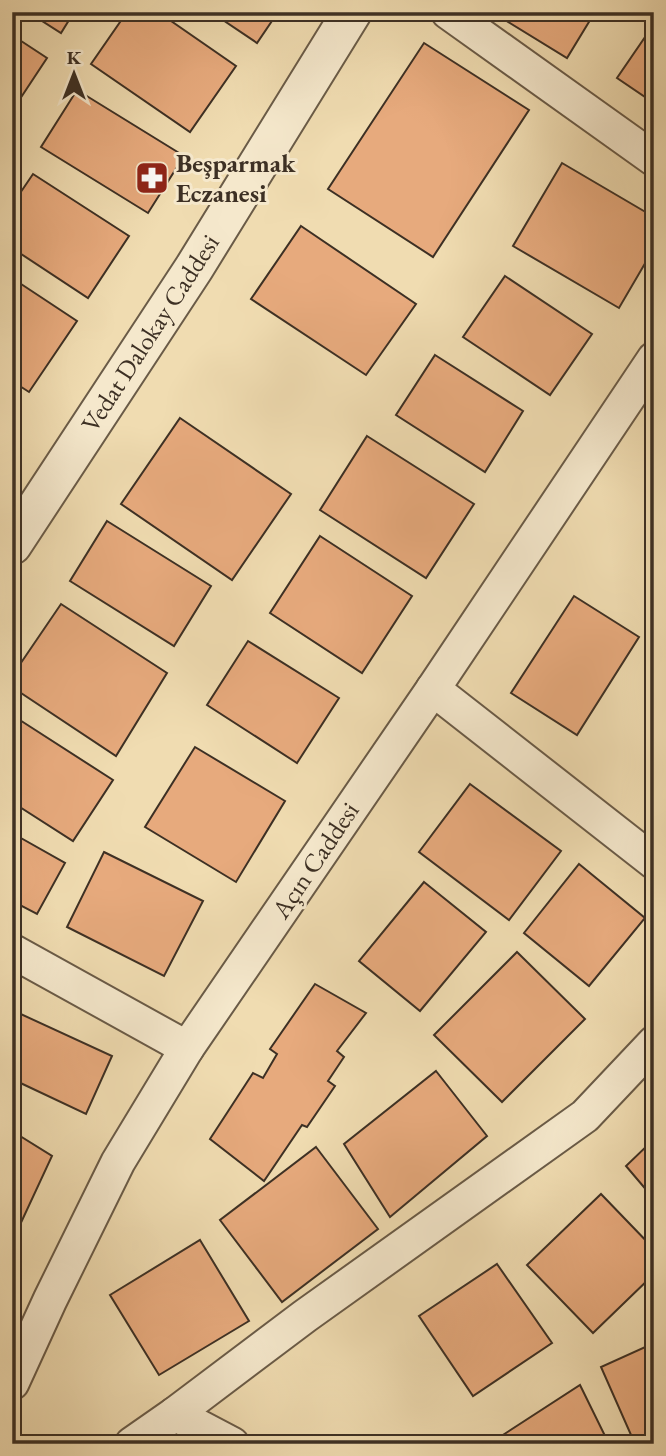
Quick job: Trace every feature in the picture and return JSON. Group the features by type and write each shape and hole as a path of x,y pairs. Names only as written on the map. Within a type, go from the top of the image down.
{"street":[{"name":"Vedat Dalokay Caddesi","path":"12,545 194,268 352,12"},
{"path":"448,12 654,159"},
{"name":"Açın Caddesi","path":"12,1382 118,1162 187,1048 433,689 654,359"},
{"path":"433,689 654,862"},
{"path":"12,951 187,1048"},
{"path":"132,1444 585,1115 654,1042"},
{"path":"175,1414 232,1444"}],"building":[{"path":"28,12 74,12 61,33"},
{"path":"127,12 158,12 236,66 190,132 91,64"},
{"path":"211,12 278,12 257,43"},
{"path":"492,12 595,12 567,58"},
{"path":"654,24 654,103 617,78"},
{"path":"12,35 47,58 12,111"},
{"path":"424,43 529,110 433,257 328,189"},
{"path":"77,90 184,156 148,213 41,147"},
{"path":"562,163 654,217 654,248 619,308 513,246"},
{"path":"33,174 129,236 88,298 12,248 12,205"},
{"path":"301,226 416,304 366,375 251,299"},
{"path":"505,276 592,334 550,395 463,337"},
{"path":"12,278 77,321 29,392 12,381"},
{"path":"435,355 523,411 485,472 396,415"},
{"path":"180,418 291,494 232,580 121,504"},
{"path":"367,436 474,504 426,578 320,510"},
{"path":"107,521 211,586 174,646 70,581"},
{"path":"320,536 412,596 362,673 270,613"},
{"path":"574,596 639,637 577,735 511,693"},
{"path":"61,604 167,673 116,756 12,687 12,676"},
{"path":"248,641 339,698 297,763 207,705"},
{"path":"12,715 113,780 73,841 12,802"},
{"path":"195,747 285,801 236,882 145,827"},
{"path":"470,784 561,851 509,920 419,852"},
{"path":"12,833 65,863 37,914 12,901"},
{"path":"104,852 203,901 164,976 67,927"},
{"path":"579,864 645,918 589,986 524,933"},
{"path":"424,882 486,932 420,1011 359,961"},
{"path":"517,952 585,1019 502,1102 434,1035"},
{"path":"315,984 366,1013 337,1051 344,1057 328,1081 335,1086 307,1127 302,1125 264,1181 210,1139 253,1073 263,1078 277,1054 270,1049"},
{"path":"12,1010 112,1056 86,1114 12,1079"},
{"path":"436,1071 487,1136 390,1217 344,1144"},
{"path":"12,1131 52,1156 12,1242"},
{"path":"654,1139 654,1199 626,1166"},
{"path":"316,1147 378,1229 282,1302 220,1220"},
{"path":"601,1194 654,1249 654,1274 593,1333 527,1265"},
{"path":"200,1240 249,1321 159,1375 110,1295"},
{"path":"497,1264 552,1343 473,1396 419,1316"},
{"path":"654,1343 654,1444 635,1444 601,1367"},
{"path":"580,1385 609,1444 489,1444"}],"place":[{"name":"Beşparmak Eczanesi","path":"152,178"}]}
